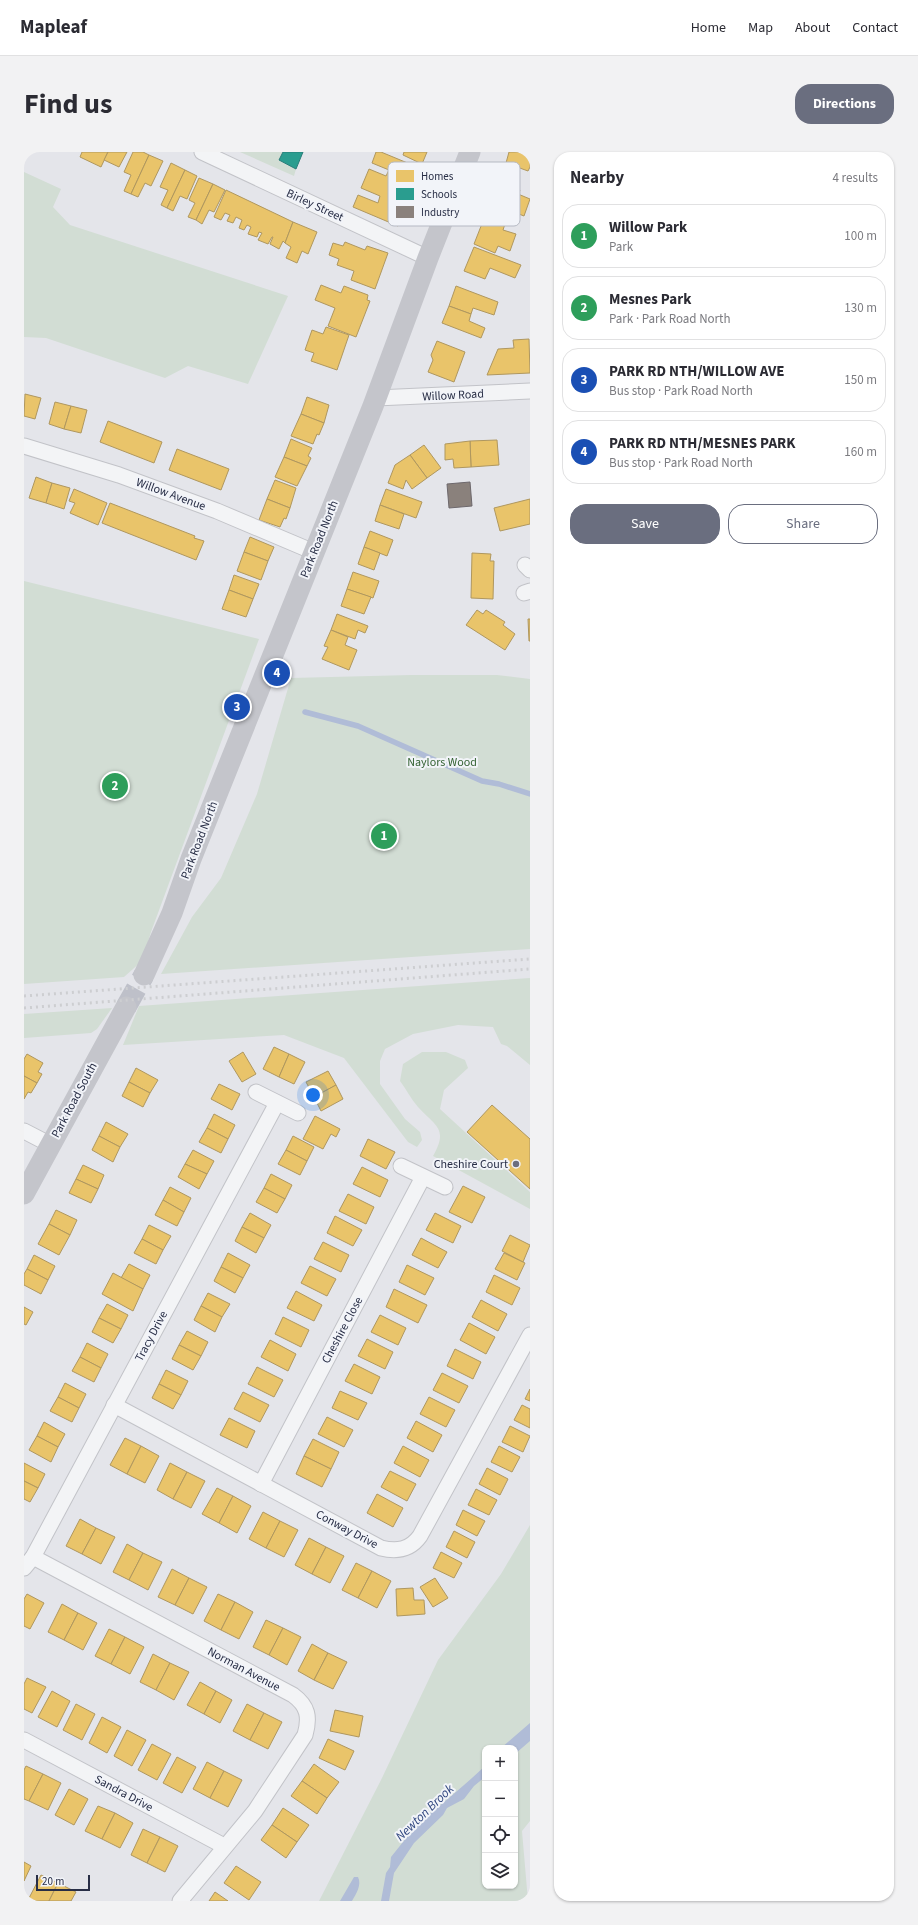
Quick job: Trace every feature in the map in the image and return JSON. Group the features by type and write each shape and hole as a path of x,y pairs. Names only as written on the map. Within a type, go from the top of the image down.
{"street":[{"name":"Birley Street","path":"202,152 428,258"},
{"name":"Park Road North","path":"466,162 470,152"},
{"name":"Park Road North","path":"144,975 166,925 251,708 376,398 441,226"},
{"name":"Willow Road","path":"376,398 530,391"},
{"name":"Willow Avenue","path":"24,446 119,475 217,511 314,552"},
{"name":"Park Road South","path":"24,1194 126,1007"},
{"path":"256,1092 298,1113"},
{"name":"Tracy Drive","path":"29,1563 277,1103"},
{"path":"24,1131 51,1145"},
{"path":"402,1166 445,1187"},
{"name":"Cheshire Close","path":"261,1484 423,1176"},
{"name":"Conway Drive","path":"114,1405 380,1548 398,1550 414,1544 420,1536 530,1335"},
{"name":"Norman Avenue","path":"29,1563 293,1695 305,1706 308,1714 308,1724 305,1735 254,1811 180,1901"},
{"name":"Sandra Drive","path":"24,1740 224,1846"}],"green space":[{"path":"240,152 283,152 279,160 296,169 294,176"},
{"path":"24,172 61,189 53,207 70,225 288,296 248,384 188,366 165,378 46,338 24,337"},
{"path":"24,581 259,639 151,932 142,961 124,977 24,984"},
{"name":"Naylors Wood","path":"411,675 497,675 530,679 530,949 161,974 192,917 221,878 257,794 291,678"},
{"path":"530,978 530,1065 507,1046 501,1044 493,1027 458,1025 413,1034 385,1049 380,1061 380,1084 405,1119 420,1132 422,1140 417,1147 408,1142 344,1058 284,1035 123,1045 139,1006"},
{"path":"112,1008 97,1029 91,1033 24,1038 24,1014"},
{"path":"422,1052 446,1052 465,1060 468,1068 444,1090 440,1109 530,1192 530,1209 433,1156 440,1139 438,1128 415,1104 400,1081 403,1064"},
{"path":"530,1525 530,1821 522,1831 528,1901 319,1901 381,1780 438,1660 501,1574"}],"water":[{"path":"530,1723 530,1741 518,1751 518,1745 504,1745"},
{"path":"482,1769 482,1779 474,1786 464,1799 447,1808 443,1815 414,1843 394,1873 389,1901 381,1901 386,1873 390,1867 391,1857 419,1822"},
{"path":"354,1877 358,1877 359,1883 358,1889 352,1901 340,1901"}],"building: Homes":[{"path":"82,152 108,152 101,167 80,157"},
{"path":"108,152 127,152 119,167 104,160"},
{"path":"133,152 143,152 149,155 131,194 124,191 131,175 124,172"},
{"path":"376,152 381,152 405,162 388,162 388,170 372,163"},
{"path":"404,152 427,152 423,162 418,162 403,155"},
{"path":"509,152 530,152 530,167 528,171 520,168 520,162 506,162"},
{"path":"149,155 163,161 151,186 145,183 138,197 131,194"},
{"path":"171,163 185,170 167,208 161,205 168,190 160,187"},
{"path":"369,169 386,176 388,172 388,222 353,207 358,195 378,203 380,196 361,188"},
{"path":"185,170 197,176 187,199 180,196 173,211 167,208"},
{"path":"199,178 213,184 196,220 188,217 195,203 189,200"},
{"path":"213,184 225,190 214,212 209,210 202,224 196,220"},
{"path":"226,190 293,222 285,243 283,241 279,249 270,244 273,237 268,244 258,240 262,233 259,232 257,237 248,234 251,227 247,225 244,230 239,228 242,220 236,217 233,223 227,221 230,215 225,213 221,220 214,217"},
{"path":"520,195 530,199 524,216 520,214"},
{"path":"293,222 317,232 308,254 302,251 297,263 286,258 291,247 285,243"},
{"path":"481,226 504,226 503,230 516,234 510,251 498,246 495,253 474,244"},
{"path":"345,242 365,250 367,246 388,253 375,289 351,280 354,271 337,265 339,259 329,255 333,243 343,246"},
{"path":"474,247 521,265 515,278 490,268 485,279 464,271"},
{"path":"321,285 341,293 344,286 368,295 367,300 370,301 356,337 328,326 335,308 315,300"},
{"path":"456,286 498,302 494,315 473,308 471,314 449,306"},
{"path":"449,306 471,314 469,321 485,328 481,338 442,323"},
{"path":"326,327 349,335 337,370 311,361 314,353 305,350 312,330 323,334"},
{"path":"529,339 530,373 487,375 498,349 514,348 513,340"},
{"path":"437,341 465,352 454,382 428,372 433,360 431,355"},
{"path":"25,394 41,398 35,419 24,416"},
{"path":"307,397 329,405 324,423 301,414"},
{"path":"55,402 71,406 64,429 49,424"},
{"path":"71,406 87,410 81,433 64,429"},
{"path":"301,414 324,423 313,444 291,436"},
{"path":"108,421 162,442 154,463 100,442"},
{"path":"291,439 312,448 308,456 311,458 307,466 284,457"},
{"path":"497,440 499,465 471,467 470,441"},
{"path":"470,441 471,467 454,468 453,459 445,460 445,444"},
{"path":"424,445 441,468 427,478 410,455"},
{"path":"177,449 229,469 221,490 169,470"},
{"path":"410,455 427,478 412,489 406,480 403,489 388,483 395,465"},
{"path":"284,457 307,466 297,486 275,477"},
{"path":"36,477 52,483 46,503 29,498"},
{"path":"275,480 296,488 290,508 267,499"},
{"path":"52,483 70,488 64,509 46,503"},
{"path":"74,489 107,503 98,525 70,513 75,503 69,501"},
{"path":"386,489 422,502 416,518 380,505"},
{"path":"267,499 290,508 286,519 284,518 280,527 259,520"},
{"path":"530,499 530,524 500,531 494,508"},
{"path":"110,503 195,536 194,538 204,541 196,560 102,523"},
{"path":"380,505 404,514 399,529 375,521"},
{"path":"370,531 393,540 387,556 364,547"},
{"path":"250,537 274,547 268,561 244,552"},
{"path":"364,547 380,553 374,570 358,564"},
{"path":"244,552 268,561 261,580 237,571"},
{"path":"472,553 491,554 490,561 494,561 493,599 471,598"},
{"path":"353,572 379,581 373,598 347,589"},
{"path":"234,575 259,584 253,599 229,590"},
{"path":"347,589 371,597 364,614 341,606"},
{"path":"229,590 253,599 246,617 222,609"},
{"path":"477,610 483,614 486,610 505,622 503,625 515,634 505,650 466,625"},
{"path":"337,614 368,626 365,633 358,630 355,639 331,630"},
{"path":"528,619 530,619 530,641 529,641"},
{"path":"331,630 348,637 345,645 357,650 349,670 322,659 328,647 324,646"},
{"path":"274,1047 289,1054 279,1077 263,1069"},
{"path":"243,1052 256,1074 242,1082 229,1061"},
{"path":"27,1054 43,1063 38,1072 42,1074 37,1083 24,1076 24,1059"},
{"path":"289,1054 305,1062 294,1084 279,1077"},
{"path":"136,1068 158,1080 150,1093 129,1082"},
{"path":"328,1071 336,1085 314,1097 306,1082"},
{"path":"24,1076 37,1083 31,1093 28,1092 24,1099"},
{"path":"129,1082 150,1093 143,1107 122,1096"},
{"path":"219,1084 240,1094 232,1110 211,1099"},
{"path":"336,1085 343,1099 321,1111 314,1097"},
{"name":"Cheshire Court","path":"492,1105 530,1139 530,1189 467,1132"},
{"path":"214,1114 235,1125 228,1139 207,1128"},
{"path":"315,1116 340,1129 336,1137 331,1134 323,1149 303,1139"},
{"path":"106,1122 128,1134 120,1147 99,1136"},
{"path":"207,1128 228,1139 221,1153 199,1142"},
{"path":"99,1136 120,1147 113,1162 92,1150"},
{"path":"293,1136 314,1147 307,1161 286,1150"},
{"path":"368,1139 395,1152 386,1169 360,1156"},
{"path":"193,1150 214,1161 207,1174 185,1164"},
{"path":"286,1150 307,1161 300,1175 278,1164"},
{"path":"185,1164 207,1174 199,1189 178,1177"},
{"path":"83,1165 104,1175 98,1189 76,1179"},
{"path":"362,1167 388,1180 380,1197 353,1184"},
{"path":"271,1174 292,1185 285,1199 264,1188"},
{"path":"76,1179 98,1189 91,1203 69,1193"},
{"path":"463,1186 485,1197 472,1223 449,1212"},
{"path":"170,1187 191,1198 184,1212 163,1200"},
{"path":"264,1188 285,1199 277,1213 256,1202"},
{"path":"348,1194 374,1207 366,1224 339,1211"},
{"path":"163,1200 184,1212 177,1226 155,1215"},
{"path":"56,1210 77,1220 70,1235 49,1224"},
{"path":"250,1213 271,1225 264,1238 242,1227"},
{"path":"435,1213 461,1226 453,1243 426,1230"},
{"path":"335,1216 362,1230 353,1246 327,1233"},
{"path":"49,1224 70,1235 59,1255 38,1244"},
{"path":"149,1225 171,1236 163,1250 142,1239"},
{"path":"242,1227 264,1238 256,1253 235,1241"},
{"path":"510,1235 530,1245 523,1262 502,1251"},
{"path":"421,1238 447,1252 438,1268 412,1255"},
{"path":"142,1239 163,1250 156,1264 134,1253"},
{"path":"323,1242 349,1255 341,1272 314,1259"},
{"path":"228,1253 250,1265 243,1278 221,1267"},
{"path":"504,1253 525,1263 517,1280 495,1269"},
{"path":"34,1255 55,1266 48,1280 27,1269"},
{"path":"129,1264 150,1275 143,1289 121,1278"},
{"path":"407,1265 434,1278 425,1295 399,1282"},
{"path":"310,1266 336,1279 327,1296 301,1283"},
{"path":"221,1267 243,1278 235,1293 214,1281"},
{"path":"27,1269 48,1280 41,1294 24,1285 24,1274"},
{"path":"113,1273 143,1289 133,1311 102,1294"},
{"path":"494,1275 520,1288 512,1305 486,1292"},
{"path":"394,1289 427,1305 418,1323 386,1307"},
{"path":"296,1291 322,1305 314,1321 287,1308"},
{"path":"208,1293 230,1304 222,1317 201,1306"},
{"path":"481,1300 507,1314 498,1331 472,1317"},
{"path":"107,1304 128,1315 121,1329 99,1318"},
{"path":"201,1306 222,1317 215,1332 194,1320"},
{"path":"24,1307 33,1312 26,1325 24,1324"},
{"path":"380,1315 406,1328 398,1345 371,1332"},
{"path":"283,1317 309,1330 301,1347 275,1334"},
{"path":"99,1318 121,1329 113,1343 92,1332"},
{"path":"469,1323 495,1337 486,1354 460,1340"},
{"path":"187,1331 208,1342 201,1356 179,1345"},
{"path":"367,1339 393,1352 385,1369 358,1356"},
{"path":"270,1340 296,1354 288,1371 261,1357"},
{"path":"87,1343 108,1354 101,1368 80,1357"},
{"path":"179,1345 201,1356 193,1370 172,1359"},
{"path":"455,1349 481,1362 473,1379 447,1366"},
{"path":"80,1357 101,1368 94,1382 72,1371"},
{"path":"354,1364 380,1377 372,1394 345,1381"},
{"path":"257,1367 283,1380 274,1397 248,1384"},
{"path":"166,1370 188,1381 181,1395 159,1384"},
{"path":"442,1373 468,1386 459,1403 433,1390"},
{"path":"65,1383 86,1394 79,1408 58,1397"},
{"path":"159,1384 181,1395 173,1409 152,1398"},
{"path":"530,1389 530,1401 525,1399"},
{"path":"340,1391 367,1403 358,1420 332,1408"},
{"path":"243,1392 269,1405 260,1422 234,1409"},
{"path":"58,1397 79,1408 72,1422 50,1411"},
{"path":"429,1397 455,1410 446,1427 420,1414"},
{"path":"522,1405 530,1409 530,1428 514,1420"},
{"path":"327,1417 353,1430 344,1447 318,1434"},
{"path":"229,1418 255,1431 247,1448 220,1435"},
{"path":"416,1421 442,1435 433,1452 407,1438"},
{"path":"44,1422 65,1434 58,1447 37,1436"},
{"path":"510,1426 530,1436 523,1452 502,1442"},
{"path":"37,1436 58,1447 51,1462 29,1450"},
{"path":"125,1438 141,1446 127,1474 110,1465"},
{"path":"313,1439 339,1452 331,1469 304,1456"},
{"path":"141,1446 159,1456 145,1483 127,1474"},
{"path":"403,1446 429,1460 420,1477 394,1463"},
{"path":"499,1446 520,1457 512,1472 491,1462"},
{"path":"304,1456 331,1469 322,1487 296,1474"},
{"path":"24,1463 45,1474 38,1488 24,1481"},
{"path":"170,1463 187,1472 173,1499 157,1490"},
{"path":"487,1468 508,1479 500,1495 479,1484"},
{"path":"390,1471 416,1484 407,1501 381,1487"},
{"path":"187,1472 205,1481 191,1508 173,1499"},
{"path":"24,1481 38,1488 30,1502 24,1499"},
{"path":"217,1488 233,1496 219,1523 202,1514"},
{"path":"476,1489 497,1500 489,1515 468,1505"},
{"path":"377,1494 403,1508 393,1527 367,1513"},
{"path":"233,1496 251,1506 237,1533 219,1523"},
{"path":"463,1510 485,1521 477,1536 456,1525"},
{"path":"263,1512 280,1521 266,1548 249,1539"},
{"path":"80,1519 96,1528 82,1554 66,1546"},
{"path":"280,1521 298,1530 284,1557 266,1548"},
{"path":"96,1528 115,1537 101,1564 82,1554"},
{"path":"454,1531 475,1542 467,1558 446,1547"},
{"path":"309,1538 326,1547 312,1574 295,1565"},
{"path":"127,1544 143,1553 129,1580 113,1572"},
{"path":"326,1547 344,1556 330,1583 312,1574"},
{"path":"441,1552 462,1563 454,1578 433,1568"},
{"path":"143,1553 162,1562 148,1590 129,1580"},
{"path":"356,1563 372,1571 358,1598 342,1590"},
{"path":"172,1569 189,1578 175,1605 158,1597"},
{"path":"372,1571 391,1581 377,1608 358,1598"},
{"path":"189,1578 207,1587 193,1614 175,1605"},
{"path":"435,1578 448,1598 433,1607 420,1587"},
{"path":"413,1588 414,1600 424,1600 425,1614 397,1616 396,1589"},
{"path":"27,1594 44,1603 30,1629 24,1626 24,1599"},
{"path":"218,1594 235,1602 221,1630 204,1621"},
{"path":"235,1602 253,1612 239,1639 221,1630"},
{"path":"62,1604 78,1613 64,1640 48,1632"},
{"path":"78,1613 97,1623 83,1650 64,1640"},
{"path":"266,1620 283,1628 269,1655 253,1647"},
{"path":"283,1628 301,1637 287,1665 269,1655"},
{"path":"109,1629 125,1637 111,1664 95,1656"},
{"path":"125,1637 144,1647 130,1674 111,1664"},
{"path":"312,1644 328,1653 314,1680 298,1671"},
{"path":"328,1653 347,1662 333,1689 314,1680"},
{"path":"153,1654 170,1663 156,1690 140,1682"},
{"path":"170,1663 189,1672 174,1700 156,1690"},
{"path":"27,1678 46,1687 32,1713 24,1709 24,1684"},
{"path":"200,1682 216,1691 204,1714 187,1705"},
{"path":"52,1691 70,1701 57,1727 38,1717"},
{"path":"216,1691 232,1700 220,1723 204,1714"},
{"path":"76,1704 95,1714 82,1740 63,1730"},
{"path":"247,1704 264,1713 250,1740 233,1731"},
{"path":"335,1710 363,1716 359,1737 330,1731"},
{"path":"264,1713 282,1722 268,1749 250,1740"},
{"path":"102,1717 121,1727 107,1753 89,1743"},
{"path":"127,1730 146,1740 132,1766 114,1756"},
{"path":"328,1739 354,1751 345,1770 319,1758"},
{"path":"152,1744 171,1754 157,1780 138,1770"},
{"path":"177,1757 196,1767 182,1793 163,1783"},
{"path":"207,1762 224,1771 210,1798 193,1789"},
{"path":"314,1764 339,1782 327,1798 302,1781"},
{"path":"26,1766 43,1774 29,1801 24,1799 24,1770"},
{"path":"224,1771 242,1780 228,1807 210,1798"},
{"path":"43,1774 61,1783 48,1810 29,1801"},
{"path":"302,1781 327,1798 317,1814 291,1796"},
{"path":"69,1789 88,1799 74,1825 55,1815"},
{"path":"98,1806 115,1813 102,1839 85,1831"},
{"path":"283,1808 309,1825 297,1842 272,1825"},
{"path":"115,1813 133,1823 120,1848 102,1839"},
{"path":"272,1825 297,1842 286,1858 261,1840"},
{"path":"143,1829 160,1837 147,1863 131,1855"},
{"path":"160,1837 178,1846 165,1872 147,1863"},
{"path":"24,1862 31,1866 24,1881"},
{"path":"236,1866 261,1882 249,1900 224,1883"},
{"path":"41,1875 58,1883 49,1901 30,1901 28,1900"},
{"path":"58,1883 76,1892 71,1901 49,1901"},
{"path":"215,1892 228,1901 209,1901"}],"building: Schools":[{"path":"283,152 303,152 296,169 279,160"}],"building: Industry":[{"path":"470,482 472,506 449,508 447,484"}],"waterway":[{"path":"305,712 358,726 482,781 499,784 530,794"}],"tunnel":[{"path":"126,1007 144,975"}],"railway":[{"path":"24,996 530,959"},
{"path":"24,1008 530,969"}],"place":[{"name":"PARK RD NTH/MESNES PARK","path":"277,673"},
{"name":"PARK RD NTH/WILLOW AVE","path":"237,707"},
{"name":"Mesnes Park","path":"115,786"},
{"name":"Willow Park","path":"384,836"},
{"name":"Cheshire Court","path":"516,1164"}],"water label":[{"name":"Newton Brook","path":"424,1812"}]}
